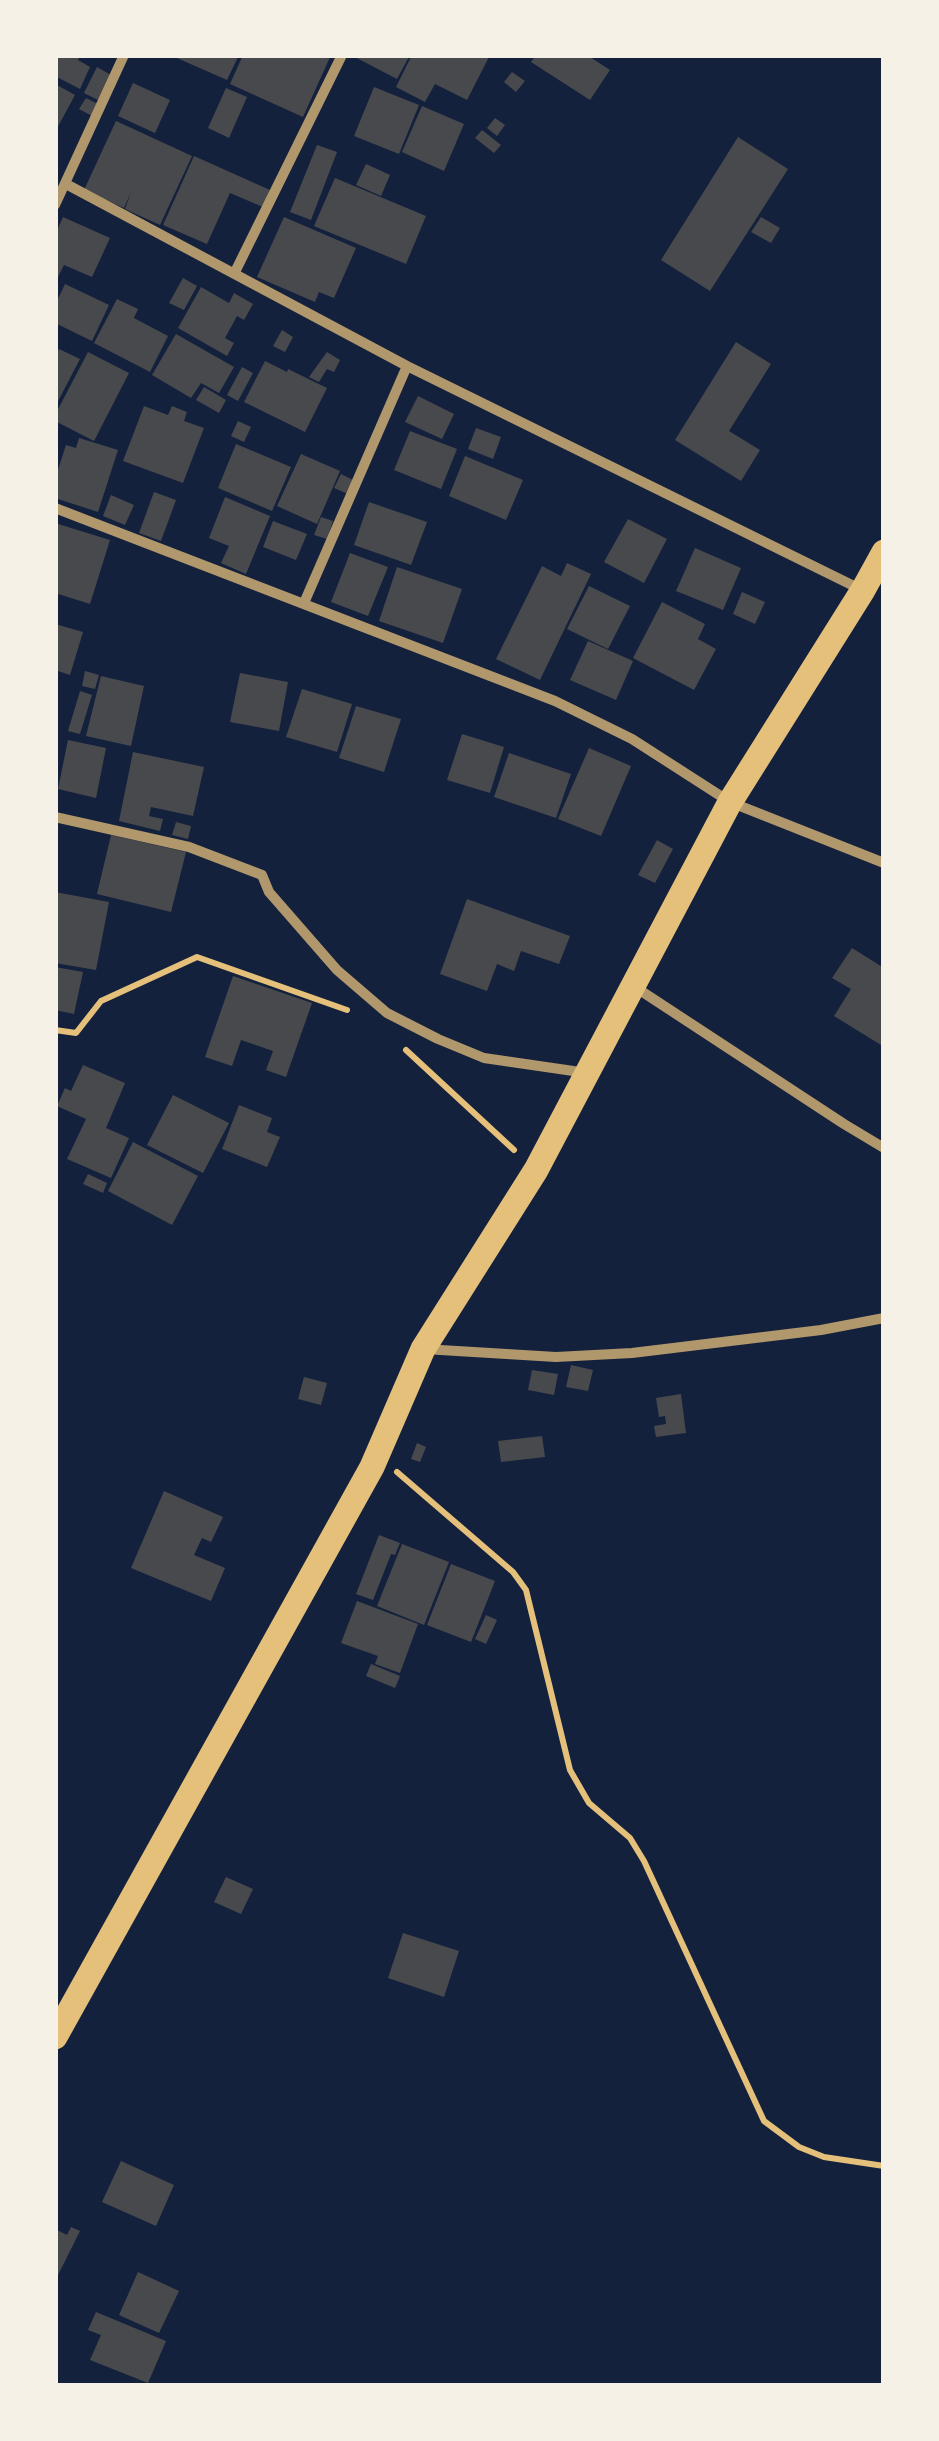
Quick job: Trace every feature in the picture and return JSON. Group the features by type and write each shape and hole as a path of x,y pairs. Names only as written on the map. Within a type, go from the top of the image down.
{"main road":[{"path":"55,2036 377,1455 423,1349 536,1170 730,802 884,552"}],"street":[{"path":"55,206 124,55"},
{"path":"235,272 342,55"},
{"path":"66,184 407,366 863,590"},
{"path":"304,603 407,366"},
{"path":"55,508 554,700 632,739 730,802 884,863"},
{"path":"55,817 188,847 262,875 269,892 338,970 387,1013 484,1058 587,1073"},
{"path":"634,986 884,1148"},
{"path":"423,1349 556,1357 632,1354 884,1318"}],"path":[{"path":"55,1030 76,1034 101,1001 196,957 354,1012"},
{"path":"402,1046 536,1170"},
{"path":"377,1455 513,1572 526,1590 570,1770 589,1804 630,1838 644,1860 764,2121 799,2147 824,2157 884,2166"}],"building":[{"path":"55,55 81,55 78,60 90,67 80,89 55,76"},
{"path":"170,55 239,55 227,80"},
{"path":"243,55 331,55 303,117 230,84"},
{"path":"351,55 410,55 397,79"},
{"path":"412,55 490,55 467,100 435,84 425,102 396,87"},
{"path":"536,55 587,55 610,70 590,100 531,62"},
{"path":"97,67 111,75 98,100 84,93"},
{"path":"512,72 525,81 516,92 504,82"},
{"path":"133,83 170,100 155,133 118,116"},
{"path":"55,84 75,95 55,132"},
{"path":"374,87 419,105 399,154 354,136"},
{"path":"226,88 247,97 229,138 208,128"},
{"path":"86,98 98,104 92,116 79,109"},
{"path":"422,106 464,124 444,171 402,152"},
{"path":"495,118 505,125 497,136 487,128"},
{"path":"116,121 192,156 160,225 125,209 131,192 124,208 84,190"},
{"path":"482,130 501,145 494,153 475,138"},
{"path":"738,137 788,169 710,291 661,260"},
{"path":"317,145 337,152 311,220 290,212"},
{"path":"194,156 270,190 263,207 230,193 207,244 163,225"},
{"path":"366,164 390,175 381,196 356,185"},
{"path":"335,178 426,216 406,264 314,226"},
{"path":"63,217 110,238 92,277 64,265 55,283 55,235"},
{"path":"284,217 356,248 334,298 319,292 315,302 257,277"},
{"path":"761,217 780,228 771,243 751,232"},
{"path":"183,278 197,286 184,310 169,303"},
{"path":"65,284 109,305 92,341 55,323 55,305"},
{"path":"201,287 229,303 234,293 253,304 244,320 237,316 225,338 234,343 227,356 178,328"},
{"path":"117,299 138,309 134,318 168,336 150,372 94,343"},
{"path":"282,330 293,337 285,352 273,346"},
{"path":"176,334 234,367 219,393 201,383 191,398 152,375"},
{"path":"736,342 771,364 729,431 760,450 741,481 675,440"},
{"path":"59,349 80,359 55,407 55,357"},
{"path":"88,352 129,373 94,441 55,421"},
{"path":"327,352 340,360 334,372 327,369 319,382 309,377"},
{"path":"265,361 327,388 305,432 244,402"},
{"path":"242,367 253,373 238,401 227,395"},
{"path":"204,387 226,400 219,413 196,400"},
{"path":"418,396 454,414 442,439 405,422"},
{"path":"144,406 168,415 172,406 187,412 184,421 204,428 183,483 123,461"},
{"path":"238,421 251,427 244,442 231,436"},
{"path":"476,428 501,437 493,459 468,449"},
{"path":"410,431 457,449 441,489 394,470"},
{"path":"79,438 118,450 98,512 55,498 55,479 66,445 76,448"},
{"path":"236,444 291,467 272,511 218,488"},
{"path":"301,454 340,471 317,524 277,506"},
{"path":"465,456 523,480 506,520 449,496"},
{"path":"341,474 355,481 348,494 334,488"},
{"path":"154,492 176,500 161,541 139,533"},
{"path":"111,495 134,505 125,525 103,516"},
{"path":"225,497 270,516 246,574 221,563 229,546 209,538"},
{"path":"369,502 427,522 411,565 354,545"},
{"path":"321,517 333,521 327,539 314,535"},
{"path":"628,519 667,539 644,583 604,562"},
{"path":"273,521 307,534 296,560 263,547"},
{"path":"55,523 110,540 90,604 55,593"},
{"path":"695,548 741,568 723,610 676,591"},
{"path":"350,553 388,567 368,616 331,602"},
{"path":"567,563 591,574 540,680 496,659 542,566 561,576"},
{"path":"397,567 462,589 443,643 379,621"},
{"path":"589,586 630,606 608,649 567,629"},
{"path":"742,592 765,602 755,624 733,614"},
{"path":"662,602 705,624 698,639 716,649 694,690 633,658"},
{"path":"55,624 83,632 70,675 55,670"},
{"path":"588,641 633,661 616,700 570,680"},
{"path":"85,671 99,675 95,689 82,686"},
{"path":"240,673 288,682 279,731 230,722"},
{"path":"101,676 144,686 131,746 86,736"},
{"path":"302,689 352,704 337,752 286,737"},
{"path":"80,691 92,695 80,734 68,731"},
{"path":"356,706 401,719 384,772 339,758"},
{"path":"462,734 504,747 490,793 447,780"},
{"path":"68,740 106,748 96,798 58,789"},
{"path":"589,748 631,766 601,836 558,819"},
{"path":"133,752 204,767 193,816 151,807 149,816 163,819 160,831 119,821"},
{"path":"509,753 571,774 556,818 494,797"},
{"path":"176,822 191,826 188,839 172,835"},
{"path":"111,835 186,852 171,912 97,894"},
{"path":"657,840 673,849 655,883 638,875"},
{"path":"55,892 109,902 96,970 55,963"},
{"path":"467,899 570,936 559,964 521,951 514,971 497,964 487,991 440,974"},
{"path":"852,948 884,968 881,1045 834,1016 851,989 832,978"},
{"path":"55,967 83,972 74,1014 55,1010"},
{"path":"233,976 312,1003 286,1077 266,1070 273,1051 241,1040 232,1066 205,1057"},
{"path":"83,1065 125,1083 106,1128 129,1138 111,1178 67,1159 86,1119 57,1106 65,1088 71,1091"},
{"path":"173,1095 229,1123 203,1173 147,1145"},
{"path":"239,1105 272,1118 267,1132 280,1137 267,1167 222,1149"},
{"path":"133,1142 198,1176 172,1225 108,1191"},
{"path":"88,1174 107,1183 103,1193 83,1184"},
{"path":"571,1365 593,1370 588,1391 566,1387"},
{"path":"532,1370 558,1374 554,1395 528,1390"},
{"path":"304,1377 327,1383 321,1405 298,1399"},
{"path":"681,1394 686,1433 656,1437 654,1426 666,1424 665,1416 659,1417 656,1398"},
{"path":"542,1436 545,1457 501,1462 498,1441"},
{"path":"417,1443 426,1447 420,1462 411,1459"},
{"path":"164,1491 223,1517 211,1542 202,1538 194,1555 225,1568 211,1601 131,1568"},
{"path":"379,1535 400,1543 395,1555 391,1554 373,1600 356,1594"},
{"path":"402,1544 449,1562 424,1625 377,1606"},
{"path":"451,1564 495,1581 471,1642 427,1625"},
{"path":"357,1601 418,1624 400,1673 375,1664 378,1656 341,1643"},
{"path":"486,1615 497,1620 486,1644 475,1639"},
{"path":"371,1664 400,1676 395,1688 366,1676"},
{"path":"226,1877 253,1889 241,1914 214,1902"},
{"path":"403,1933 459,1951 444,1997 388,1978"},
{"path":"121,2161 174,2185 156,2226 102,2202"},
{"path":"71,2227 80,2231 55,2281 55,2229 67,2235"},
{"path":"138,2272 179,2291 159,2333 119,2315"},
{"path":"96,2312 166,2341 148,2383 90,2360 101,2335 88,2330"}]}
